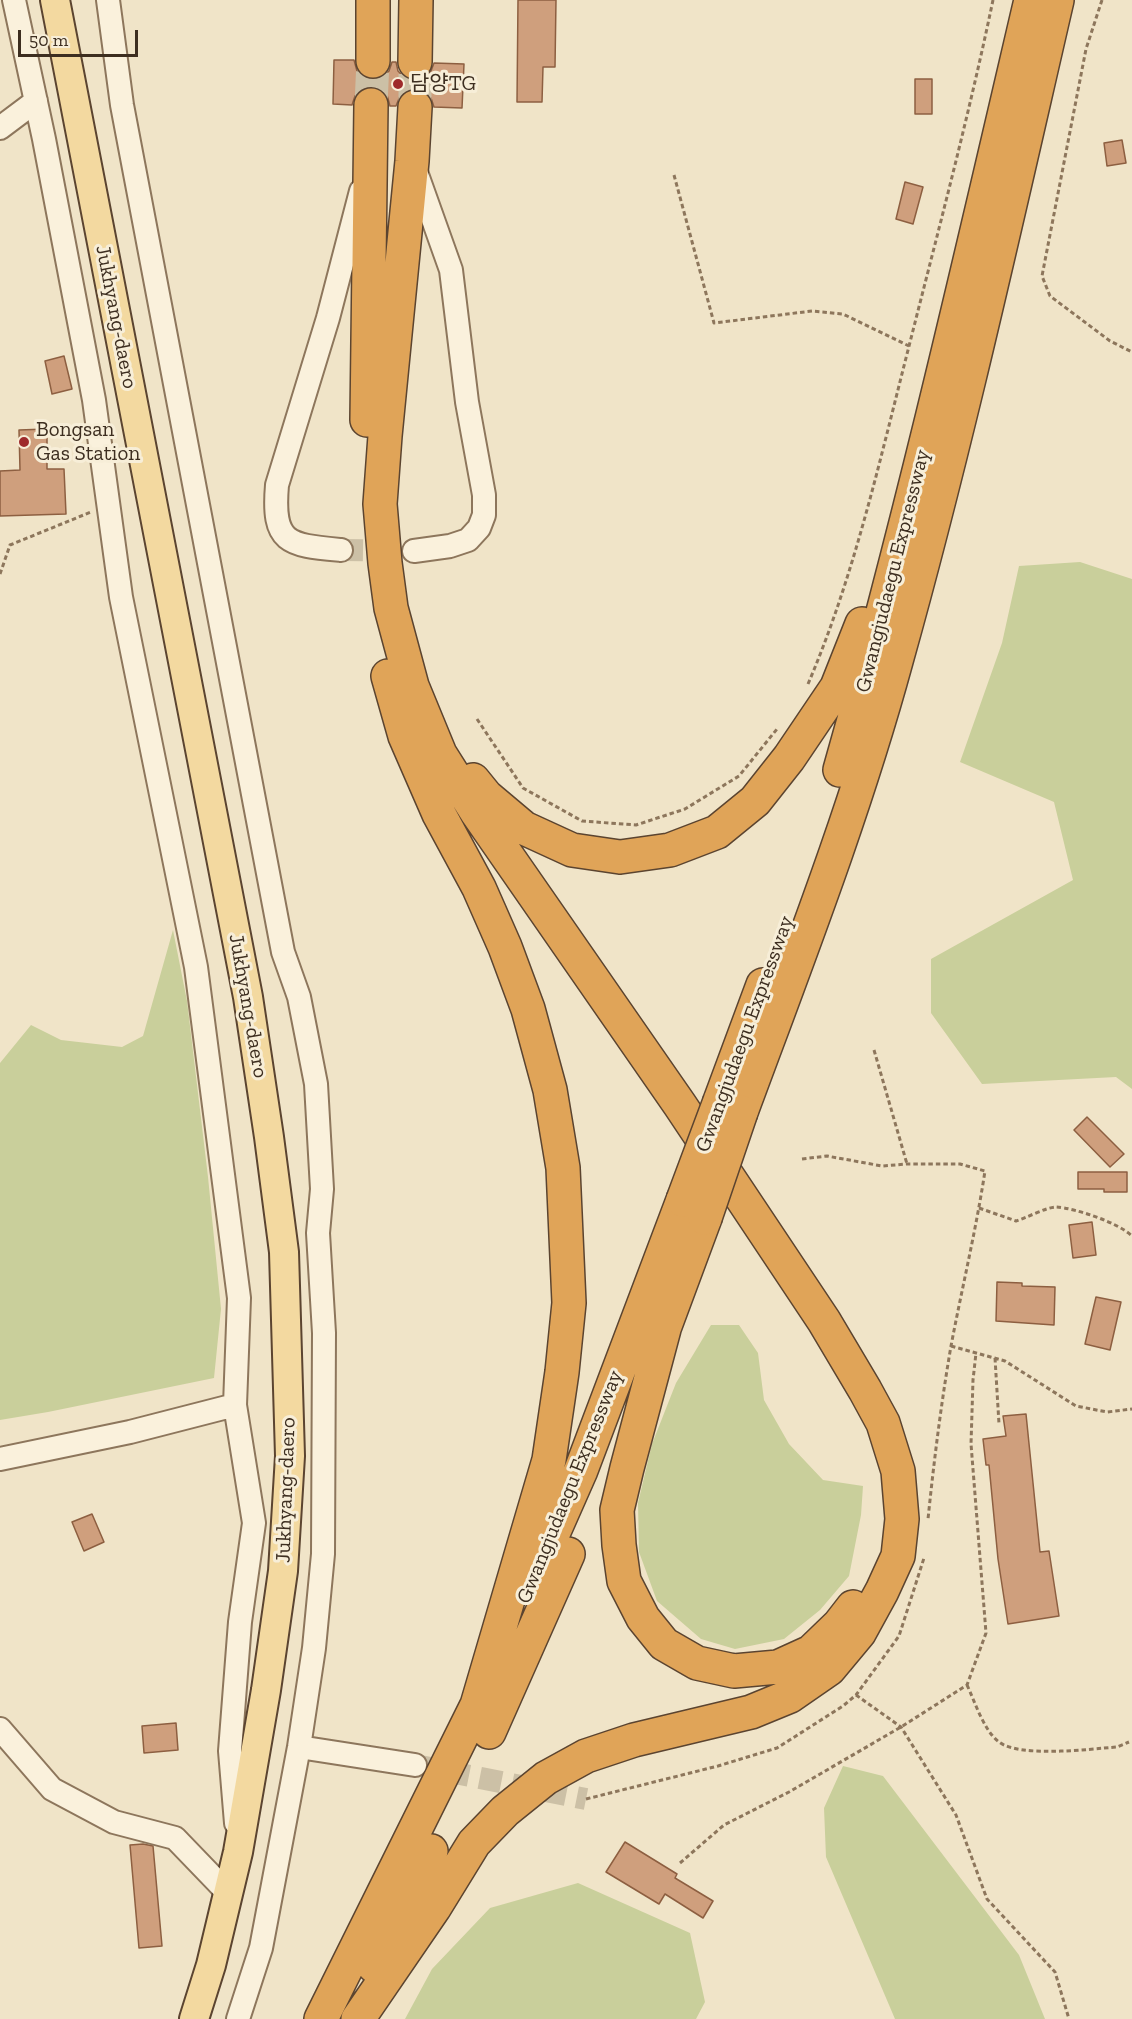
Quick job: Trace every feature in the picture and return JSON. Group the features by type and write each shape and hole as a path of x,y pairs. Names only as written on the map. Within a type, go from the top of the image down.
{"highway":[{"path":"373,0 373,61"},
{"path":"416,0 416,62"},
{"name":"Gwangjudaegu Expressway","path":"321,2019 475,1712 694,1209 731,1107 830,804 873,652 934,409 1031,0"},
{"name":"Gwangjudaegu Expressway","path":"731,1107 848,818 896,663 968,382 1057,0"},
{"path":"371,105 365,556 384,662 403,690 486,796 524,828 572,850 620,857 670,850 717,832 755,801 789,758 837,687 870,603 901,490 934,409"},
{"path":"415,107 385,436 381,504 385,563 410,746 439,814 479,888 506,947 528,1009 550,1090 563,1168 569,1303 549,1460 475,1712"},
{"path":"403,690 463,819 811,1326 849,1388 871,1431 882,1469 886,1513 879,1560 860,1597 839,1625 811,1652 778,1667 734,1671 697,1663 664,1644 643,1618 624,1581 619,1545 618,1510 664,1329"},
{"path":"358,2019 434,1908 474,1843 505,1811 546,1778 586,1756 634,1740 751,1712 790,1696 829,1670 859,1634 882,1591 897,1556 902,1520 898,1471 883,1423 824,1321 686,1115 476,811 403,690"},
{"name":"Gwangjudaegu Expressway","path":"348,2019 493,1723 592,1501 664,1329 694,1209"}],"main road":[{"name":"Jukhyang-daero","path":"55,0 248,997 284,1251 290,1456 283,1571 266,1690 238,1852 211,1965 194,2019"}],"street":[{"path":"14,0 36,100 94,400 122,597 196,967 238,1298 235,1406 254,1523 240,1622 230,1751 238,1852"},
{"path":"108,0 122,105 276,916 283,952 299,997 316,1084 322,1190 318,1233 324,1333 323,1554 314,1648 299,1747 261,1948 238,2019"},
{"path":"0,128 36,100"},
{"path":"341,550 301,546 289,540 280,531 275,516 276,493 328,318 370,155"},
{"path":"411,161 452,270 466,402 484,495 484,515 478,528 468,540 450,546 414,551"},
{"path":"0,1459 130,1432 235,1406"},
{"path":"0,1729 52,1789 114,1822 175,1838 228,1893"},
{"path":"299,1747 415,1765"}],"path":[{"path":"808,685 823,649 862,532 974,90 993,0"},
{"path":"1102,0 1086,49 1042,276 1050,296 1110,341 1132,352"},
{"path":"675,175 714,323 812,311 843,314 909,346"},
{"path":"0,574 10,545 109,504"},
{"path":"477,718 523,788 582,821 636,825 685,808 739,776 782,722"},
{"path":"874,1050 907,1164"},
{"path":"802,1159 827,1156 882,1166 960,1164 985,1171 951,1346 936,1443 928,1520"},
{"path":"979,1208 1016,1221 1055,1207 1097,1218 1125,1229 1132,1236"},
{"path":"951,1346 1005,1361 1076,1406 1107,1412 1132,1409"},
{"path":"680,1863 724,1825 789,1792 901,1727 967,1685 986,1633 971,1444 976,1353"},
{"path":"995,1358 999,1424"},
{"path":"586,1799 708,1769 777,1748 843,1706 856,1695 899,1636 923,1564 924,1553"},
{"path":"967,1685 984,1721 999,1742 1030,1752 1118,1747 1129,1742"},
{"path":"856,1695 901,1727 956,1815 987,1899 1055,1972 1069,2019"}],"green space":[{"path":"1080,562 1132,579 1132,1089 1116,1077 982,1084 931,1013 931,959 1073,880 1054,802 960,762 1002,643 1019,566"},
{"path":"173,930 187,1001 221,1309 214,1378 0,1420 0,1063 31,1025 61,1040 122,1047 143,1036"},
{"path":"711,1325 739,1325 758,1353 764,1400 789,1444 823,1480 863,1486 861,1515 849,1576 820,1610 784,1639 735,1649 701,1639 657,1601 639,1552 638,1503 652,1444 676,1383"},
{"path":"843,1766 883,1776 1019,1955 1045,2019 895,2019 826,1857 824,1808"},
{"path":"578,1883 690,1933 705,2002 696,2019 405,2019 432,1969 490,1908"}],"building":[{"path":"518,0 556,0 555,67 543,67 542,102 517,102"},
{"name":"담양TG","path":"334,60 354,60 357,71 372,80 383,77 389,71 392,62 396,62 398,71 405,78 414,81 425,78 434,63 464,64 462,108 434,107 426,92 415,88 400,96 396,106 390,106 387,95 372,86 361,89 352,105 333,104"},
{"path":"915,79 932,79 932,114 915,114"},
{"path":"1122,140 1126,163 1107,166 1104,143"},
{"path":"905,182 923,187 913,224 896,219"},
{"path":"64,356 72,389 52,394 45,361"},
{"path":"47,429 47,469 64,469 66,514 0,516 0,471 20,470 19,430"},
{"path":"1087,1117 1124,1154 1110,1167 1074,1130"},
{"path":"1078,1172 1127,1172 1127,1192 1078,1189"},
{"path":"1092,1222 1096,1255 1073,1258 1069,1225"},
{"path":"997,1282 1022,1283 1022,1286 1055,1287 1054,1325 996,1321"},
{"path":"1096,1297 1121,1302 1110,1350 1085,1344"},
{"path":"1026,1414 1040,1552 1049,1551 1059,1616 1008,1624 998,1559 989,1465 986,1465 983,1439 1006,1436 1003,1416"},
{"path":"92,1514 104,1542 84,1551 72,1522"},
{"path":"176,1723 178,1750 144,1753 142,1726"},
{"path":"625,1842 677,1874 675,1878 713,1901 703,1918 665,1894 659,1904 606,1872"},
{"path":"130,1845 153,1846 162,1946 139,1948"}],"tunnel":[{"path":"371,105 373,61"},
{"path":"415,62 415,107"},
{"path":"341,550 414,551"},
{"path":"415,1765 586,1799"}],"place":[{"name":"담양TG","path":"398,84"},
{"name":"Bongsan Gas Station","path":"24,442"}]}
